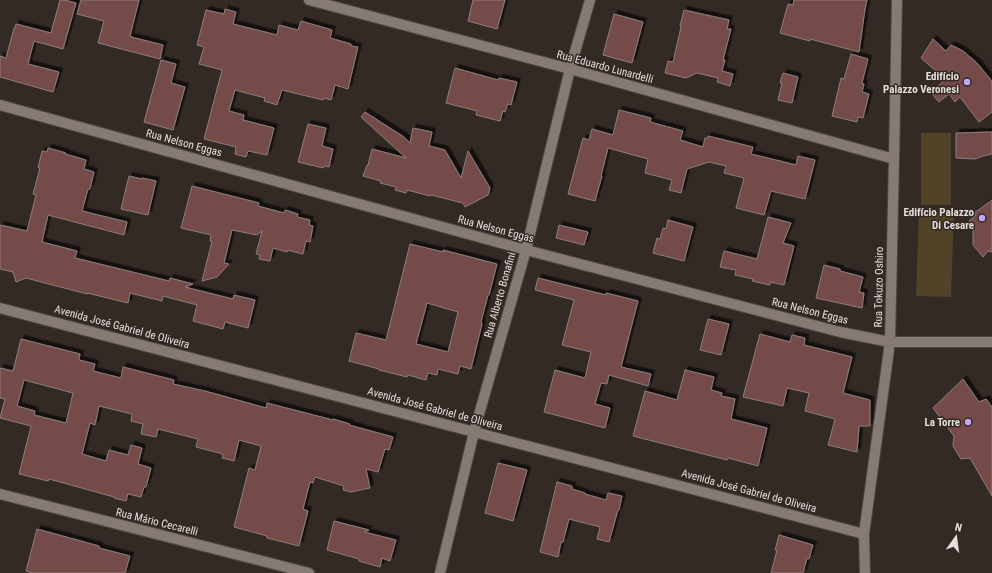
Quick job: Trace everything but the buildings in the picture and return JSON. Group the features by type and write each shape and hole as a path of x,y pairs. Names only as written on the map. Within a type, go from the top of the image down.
{"street":[{"name":"Rua Eduardo Lunardelli","path":"309,0 570,69 894,159"},
{"name":"Rua Alberto Bonafini","path":"440,573 474,432 526,250 570,69 590,0"},
{"name":"Rua Tokuzo Oshiro","path":"864,573 864,534 890,342 897,0"},
{"name":"Rua Nelson Eggas","path":"0,105 526,250 840,332 890,342 992,342"},
{"name":"Avenida José Gabriel de Oliveira","path":"0,308 864,534"},
{"name":"Rua Mário Cecarelli","path":"0,494 309,573"}],"shaded area":[{"path":"921,133 951,133 951,205 921,205"},
{"path":"919,211 954,212 951,297 916,296"}],"place":[{"name":"Edifício Palazzo Veronesi","path":"967,82"},
{"name":"Edifício Palazzo Di Cesare","path":"982,218"},
{"name":"La Torre","path":"968,422"}]}
